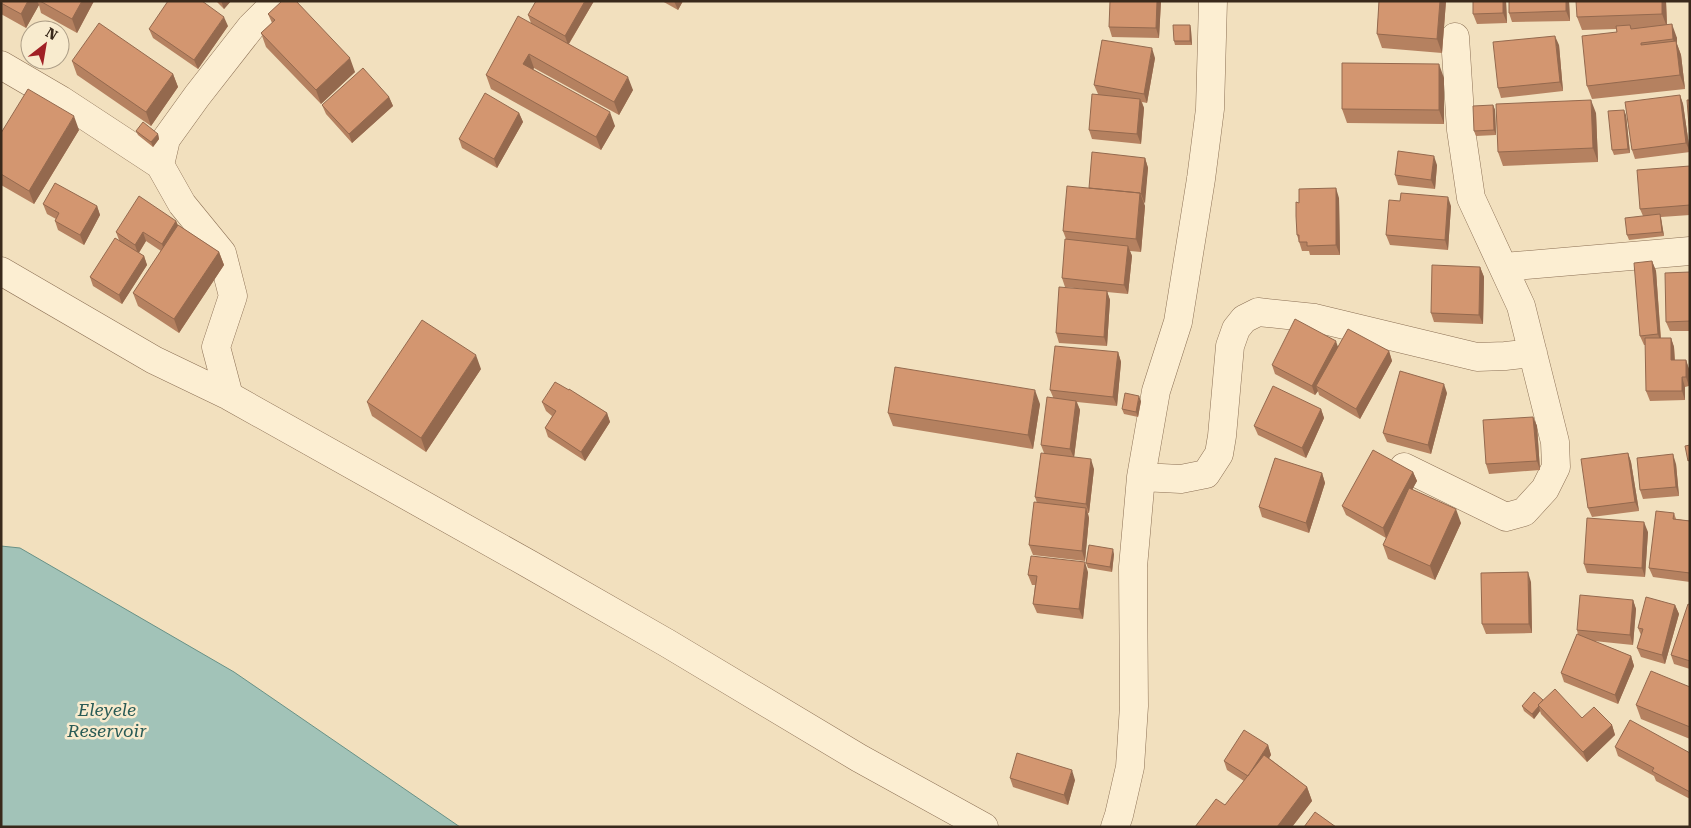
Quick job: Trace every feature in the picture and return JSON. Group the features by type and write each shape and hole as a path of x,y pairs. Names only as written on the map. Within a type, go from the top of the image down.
{"street":[{"path":"160,165 166,138 197,96 251,26 271,7 282,1"},
{"path":"1120,823 1130,767 1134,706 1133,567 1140,477 1156,391 1178,322 1201,179 1210,109 1213,1"},
{"path":"1404,467 1506,517 1524,512 1545,489 1556,467 1555,442 1520,306 1504,267 1471,198 1461,130 1455,37"},
{"path":"1,65 61,100 160,165 182,204 222,252 233,296 216,347 229,396"},
{"path":"1504,267 1690,251"},
{"path":"1,271 154,360 229,396 529,564 667,643 860,758 984,827"},
{"path":"1140,477 1181,479 1206,474 1219,454 1230,346 1236,329 1244,319 1258,312 1316,318 1477,357 1533,353"}],"water":[{"name":"Eleyele Reservoir","path":"1,546 20,548 234,672 460,827 1,827"}],"building":[{"path":"1,1 28,1 21,14 1,3"},
{"path":"40,1 82,1 72,19"},
{"path":"168,1 202,1 224,17 194,60 149,29"},
{"path":"282,1 296,1 350,58 316,90 261,33 275,20 268,14"},
{"path":"536,1 585,1 565,36 528,15"},
{"path":"1110,1 1157,1 1156,28 1109,27"},
{"path":"1379,1 1440,1 1437,39 1377,34"},
{"path":"1473,1 1503,1 1503,13 1473,14"},
{"path":"1509,1 1566,1 1566,11 1509,13"},
{"path":"1576,1 1662,1 1662,14 1577,17"},
{"path":"518,16 628,77 614,102 529,54 523,64 610,112 596,137 486,75"},
{"path":"99,23 173,74 146,112 72,61"},
{"path":"1672,24 1673,39 1641,43 1641,45 1676,41 1680,75 1587,86 1582,36 1617,32 1616,26 1630,25 1631,29"},
{"path":"1173,25 1190,25 1190,41 1174,41"},
{"path":"1555,36 1560,82 1498,88 1493,42"},
{"path":"1102,40 1152,48 1144,94 1094,85"},
{"path":"1342,63 1439,64 1439,110 1342,109"},
{"path":"363,68 389,97 349,134 322,105"},
{"path":"28,89 74,116 29,191 1,174 1,133"},
{"path":"485,93 519,113 494,159 459,139"},
{"path":"1092,94 1140,99 1137,134 1089,130"},
{"path":"1680,95 1686,143 1632,150 1625,102"},
{"path":"1591,100 1593,148 1498,152 1496,104"},
{"path":"1687,100 1690,100 1690,138"},
{"path":"1493,105 1494,130 1474,131 1473,106"},
{"path":"1624,110 1628,149 1612,150 1608,111"},
{"path":"143,122 158,134 151,142 136,131"},
{"path":"1398,151 1434,156 1431,180 1395,175"},
{"path":"1092,152 1145,158 1141,194 1089,188"},
{"path":"1690,166 1690,205 1640,209 1637,170"},
{"path":"55,183 97,206 80,235 55,221 59,213 43,204"},
{"path":"1067,186 1140,193 1136,239 1063,231"},
{"path":"1336,188 1336,245 1307,246 1307,242 1299,242 1296,202 1299,203 1299,189"},
{"path":"1401,193 1448,197 1445,240 1386,235 1389,200 1400,201"},
{"path":"139,196 176,221 162,244 143,232 135,245 116,232"},
{"path":"1660,214 1662,232 1627,235 1625,218"},
{"path":"178,225 219,252 174,319 133,293"},
{"path":"115,238 144,256 119,295 90,277"},
{"path":"1065,239 1128,246 1124,285 1062,278"},
{"path":"1652,261 1658,334 1640,336 1634,263"},
{"path":"1432,265 1480,267 1479,315 1431,313"},
{"path":"1690,272 1690,321 1666,322 1665,273"},
{"path":"1059,287 1107,291 1104,337 1056,333"},
{"path":"1295,319 1336,341 1312,386 1272,365"},
{"path":"422,320 476,355 421,438 367,402"},
{"path":"1348,329 1389,351 1356,409 1316,386"},
{"path":"1645,338 1671,338 1671,360 1686,360 1686,377 1682,377 1682,391 1646,391"},
{"path":"1055,346 1118,352 1113,397 1050,390"},
{"path":"895,367 1035,390 1028,435 888,413"},
{"path":"1400,371 1444,384 1428,445 1383,433"},
{"path":"555,382 607,413 581,452 545,428 556,411 542,402"},
{"path":"1273,386 1321,409 1302,448 1254,426"},
{"path":"1125,393 1139,396 1136,412 1122,409"},
{"path":"1047,397 1076,401 1070,449 1041,445"},
{"path":"1533,417 1537,461 1486,464 1483,420"},
{"path":"1690,445 1690,460 1688,461 1685,446"},
{"path":"1373,450 1413,472 1383,528 1342,506"},
{"path":"1041,453 1091,459 1086,504 1035,497"},
{"path":"1628,453 1635,502 1588,508 1581,459"},
{"path":"1673,454 1676,487 1640,490 1637,458"},
{"path":"1275,458 1322,473 1306,523 1259,507"},
{"path":"1409,488 1456,509 1430,566 1383,545"},
{"path":"1034,502 1086,508 1082,551 1029,545"},
{"path":"1656,511 1674,513 1673,519 1690,521 1690,573 1649,568"},
{"path":"1587,518 1644,522 1642,568 1584,564"},
{"path":"1089,545 1113,549 1110,567 1086,563"},
{"path":"1031,556 1085,562 1079,609 1033,604 1037,576 1028,575"},
{"path":"1528,572 1529,624 1482,624 1481,573"},
{"path":"1580,595 1633,600 1630,635 1577,630"},
{"path":"1646,597 1675,605 1662,655 1637,648 1643,629 1638,628"},
{"path":"1688,604 1690,605 1690,661 1671,655"},
{"path":"1577,634 1631,656 1615,695 1561,673"},
{"path":"1651,671 1690,687 1690,727 1636,705"},
{"path":"1555,689 1582,718 1594,707 1612,725 1583,752 1538,705"},
{"path":"1534,692 1543,700 1532,714 1522,706"},
{"path":"1630,720 1690,753 1690,792 1652,771 1654,768 1615,747"},
{"path":"1244,730 1268,745 1248,776 1224,761"},
{"path":"1017,753 1072,770 1064,795 1010,778"},
{"path":"1264,755 1307,787 1277,827 1195,827 1216,799 1225,805"},
{"path":"1315,812 1336,827 1304,827"}]}
